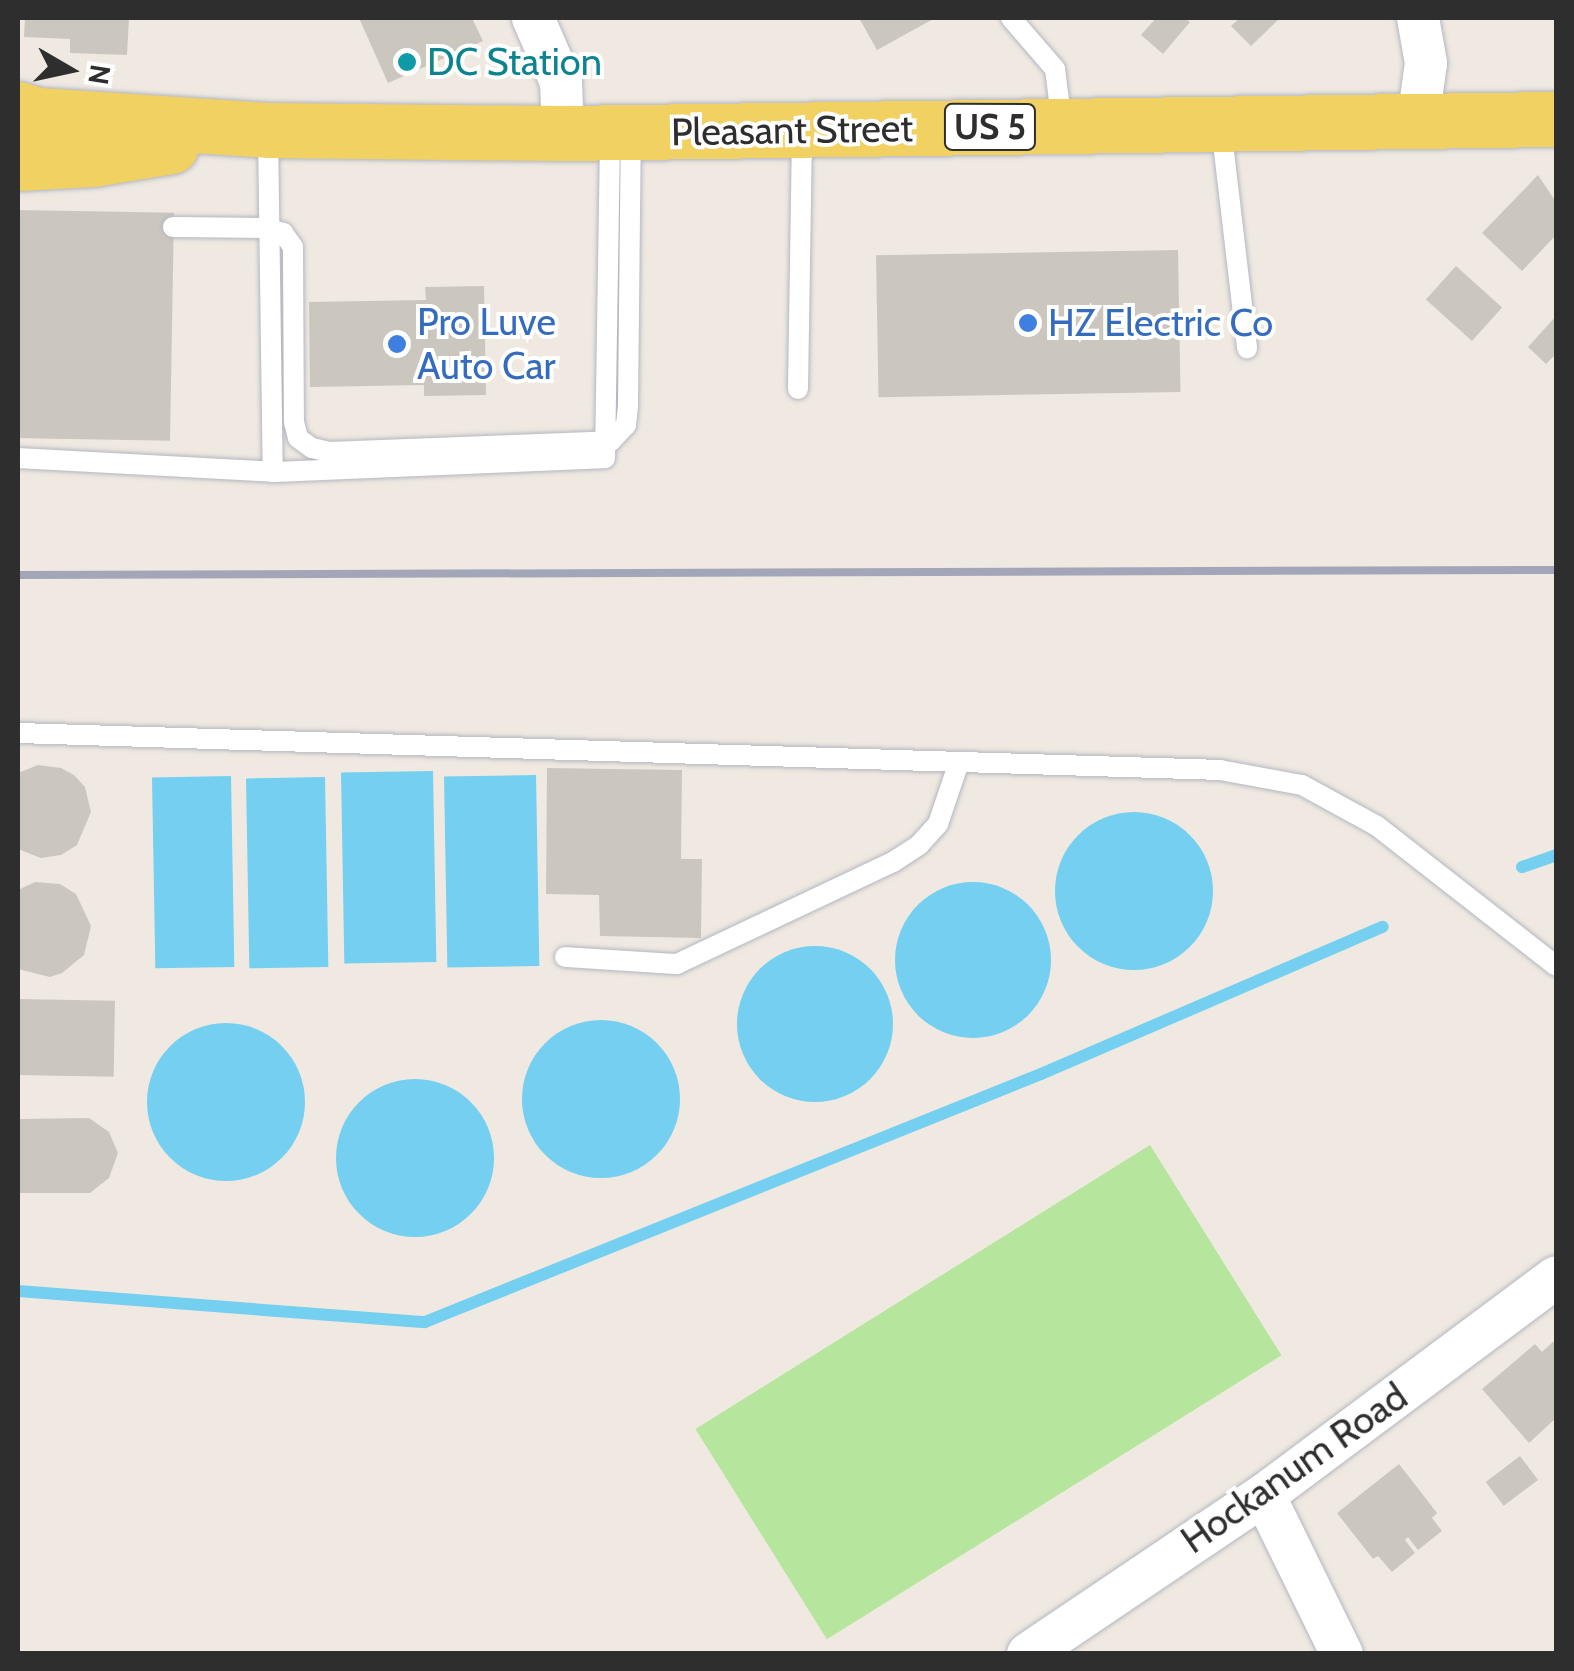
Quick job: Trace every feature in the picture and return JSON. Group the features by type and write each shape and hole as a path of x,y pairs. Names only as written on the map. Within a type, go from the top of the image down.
{"main road":[{"name":"Pleasant Street","path":"18,110 38,116 268,130 601,133 1556,119"},
{"name":"Pleasant Street","path":"18,164 92,158 268,130"}],"street":[{"path":"533,18 561,82 601,133"},
{"path":"1418,18 1426,63 1418,121"},
{"name":"Hockanum Road","path":"1028,1654 1264,1495 1556,1277"},
{"path":"1264,1495 1342,1654"}],"lane":[{"path":"1010,18 1055,69 1062,126"},
{"path":"1221,124 1247,348"},
{"path":"268,130 266,228 273,472"},
{"path":"798,389 802,130"},
{"path":"173,227 266,228 283,233 292,247 294,422 298,438 312,448 329,452 605,442 626,425 628,405 601,133"},
{"path":"18,458 273,472 604,458 605,442"},
{"path":"18,733 1220,770 1302,785 1377,826 1556,966"},
{"path":"565,957 677,964 893,862 920,845 938,824 959,762"}],"green space":[{"path":"1150,1145 1281,1355 827,1639 695,1429"}],"water":[{"path":"433,771 436,962 344,964 341,773"},
{"path":"536,775 539,966 447,968 444,777"},
{"path":"231,776 234,967 155,968 152,777"},
{"path":"325,777 328,967 249,968 246,778"},
{"path":"1134,812 1164,818 1190,835 1207,861 1213,891 1207,921 1190,947 1164,964 1134,970 1104,964 1078,947 1061,921 1055,891 1061,861 1078,835 1104,818"},
{"path":"973,882 1003,888 1028,905 1045,930 1051,960 1045,990 1028,1015 1003,1032 973,1038 943,1032 918,1015 901,990 895,960 901,930 918,905 943,888"},
{"path":"815,946 845,951 870,969 888,994 893,1024 888,1054 870,1079 845,1097 815,1102 785,1097 760,1079 742,1054 737,1024 742,994 760,969 785,951"},
{"path":"601,1020 631,1026 657,1043 674,1069 680,1099 674,1129 657,1155 631,1172 601,1178 571,1172 545,1155 528,1129 522,1099 528,1069 545,1043 571,1026"},
{"path":"226,1023 256,1029 282,1046 299,1072 305,1102 299,1132 282,1158 256,1175 226,1181 196,1175 170,1158 153,1132 147,1102 153,1072 170,1046 196,1029"},
{"path":"415,1079 445,1085 471,1102 488,1128 494,1158 488,1188 471,1214 445,1231 415,1237 385,1231 359,1214 342,1188 336,1158 342,1128 359,1102 385,1085"}],"building":[{"path":"25,18 129,18 127,55 70,53 70,39 24,37"},
{"name":"DC Station","path":"359,18 472,18 483,41 388,83"},
{"path":"859,18 935,18 877,50"},
{"path":"1156,18 1184,18 1190,22 1163,54 1141,35"},
{"path":"1240,18 1280,18 1251,46 1231,26"},
{"path":"1538,175 1556,202 1556,235 1522,271 1482,233"},
{"path":"18,210 174,213 170,441 18,438"},
{"name":"HZ Electric Co","path":"1178,250 1180,392 879,397 876,255"},
{"path":"1456,266 1502,307 1472,341 1426,299"},
{"name":"Pro Luve Auto Car","path":"484,286 486,395 424,396 424,385 310,387 309,302 426,300 425,287"},
{"path":"1556,316 1556,354 1546,364 1528,347"},
{"path":"38,765 61,768 74,775 85,787 91,812 77,845 61,855 41,858 18,849 18,773"},
{"path":"547,768 682,770 681,859 702,859 701,938 600,936 599,895 546,894"},
{"path":"35,882 60,884 76,894 91,926 84,955 62,973 50,977 18,969 18,890"},
{"path":"18,999 115,1001 114,1077 18,1075"},
{"path":"89,1118 109,1132 118,1153 109,1178 90,1193 18,1193 18,1119"},
{"path":"1554,1341 1556,1418 1529,1443 1482,1389 1535,1344 1542,1352"},
{"path":"1520,1456 1538,1480 1504,1506 1486,1482"},
{"path":"1399,1464 1437,1513 1432,1518 1442,1531 1418,1550 1408,1537 1405,1540 1415,1553 1392,1572 1378,1556 1373,1559 1337,1513"}],"waterway":[{"path":"1522,867 1556,855"},
{"path":"18,1291 425,1322 1041,1074 1383,927"}],"railway":[{"path":"18,575 1556,570"}],"place":[{"name":"DC Station","path":"407,62"},
{"name":"HZ Electric Co","path":"1028,323"},
{"name":"Pro Luve Auto Car","path":"397,344"}]}
